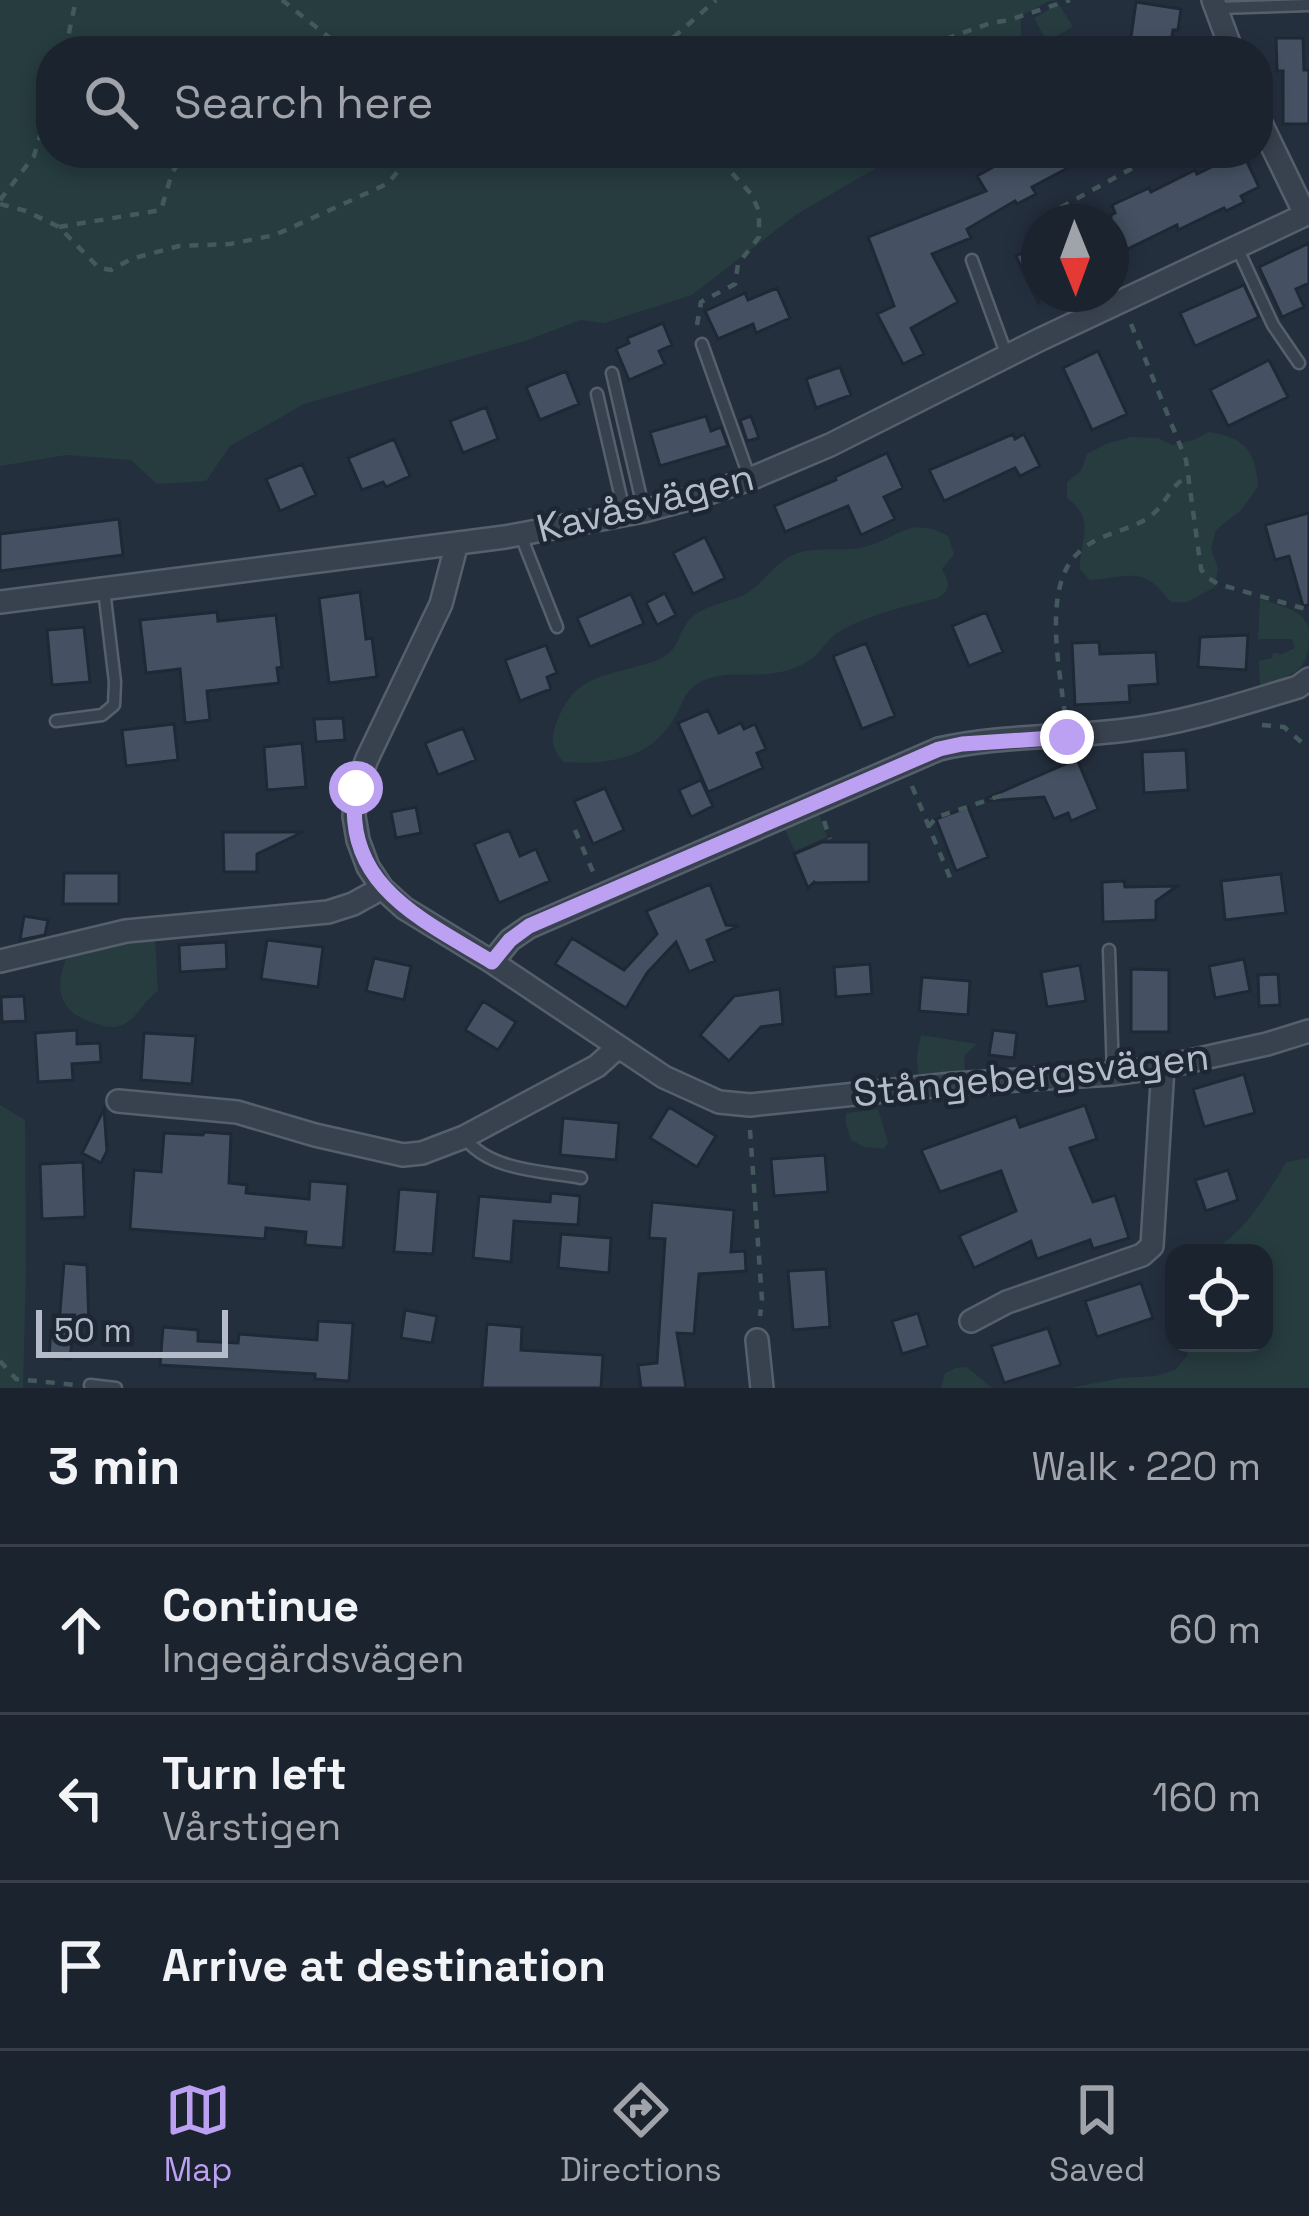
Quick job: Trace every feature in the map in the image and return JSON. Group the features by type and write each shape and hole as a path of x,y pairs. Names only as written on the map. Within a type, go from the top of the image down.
{"street":[{"path":"1215,4 1227,36"},
{"path":"1273,147 1307,214"},
{"name":"Kavåsvägen","path":"1129,298 1307,214"},
{"name":"Kavåsvägen","path":"0,602 457,543 634,513 749,479 830,445 1101,312"},
{"path":"0,961 126,931 328,912 382,888 358,840 356,788 441,604 457,543"},
{"path":"492,962 529,926 939,749 1172,723 1298,687 1309,679"},
{"name":"Stångebergsvägen","path":"382,888 404,908 618,1047 718,1102 750,1105 952,1084 1113,1074 1309,1031"},
{"path":"118,1101 237,1112 403,1155 422,1153 464,1137 597,1066 618,1047"},
{"path":"970,1321 1007,1302 1142,1256 1152,1246 1163,1066"},
{"path":"758,1340 761,1388"}],"lane":[{"path":"1215,4 1309,5"},
{"path":"1236,245 1273,325 1299,363"},
{"path":"972,260 1007,356"},
{"path":"702,344 749,479"},
{"path":"612,373 634,513"},
{"path":"597,394 634,513"},
{"path":"520,534 557,627"},
{"path":"56,721 102,715 114,705 104,590"},
{"path":"1109,950 1113,1074"},
{"path":"464,1137 489,1159 581,1178"},
{"path":"90,1385 116,1388"}],"path":[{"path":"68,36 76,0"},
{"path":"281,0 327,36"},
{"path":"675,36 716,0"},
{"path":"954,36 1070,0"},
{"path":"36,149 0,202 58,227 99,268 111,270 130,259 179,246 275,236 387,184 401,168"},
{"path":"58,227 161,210 175,168"},
{"path":"702,344 697,322 701,302 735,284 738,264 759,236 759,211 731,168"},
{"path":"1067,204 1133,168"},
{"path":"1126,312 1181,447 1198,535 1197,555 1205,576 1309,610"},
{"path":"1067,737 1059,655 1059,581 1075,555 1097,538 1145,520 1187,477"},
{"path":"1262,725 1284,728 1306,747"},
{"path":"904,765 951,880"},
{"path":"928,827 938,818 1003,795"},
{"path":"575,830 603,895"},
{"path":"751,1145 763,1300 758,1340"},
{"path":"0,1361 16,1379 66,1384"}],"green space":[{"path":"0,0 1060,0 1021,16 1021,36 36,36 36,168 876,168 797,214 692,295 604,323 580,320 528,340 304,404 230,446 206,481 157,484 131,460 66,455 0,466"},
{"path":"1059,4 1073,27 1056,36 1044,36 1034,18"},
{"path":"1208,432 1246,448 1258,487 1241,510 1216,530 1211,549 1218,568 1215,587 1187,602 1171,602 1143,578 1090,580 1080,570 1082,514 1067,498 1067,482 1081,471 1087,454 1132,437 1158,438 1172,445"},
{"path":"916,527 948,536 954,554 942,569 948,585 938,598 853,624 791,669 704,680 688,692 654,742 627,756 564,762 556,752 555,727 578,689 665,656 698,613 744,595 793,555 865,547"},
{"path":"1260,599 1300,615 1308,625 1309,637 1306,659 1296,671 1260,686 1259,661 1295,648 1292,639 1258,639"},
{"path":"818,812 827,837 795,851 783,826"},
{"path":"155,939 158,991 129,1021 104,1026 68,1008 60,982 66,959 89,946"},
{"path":"921,1035 977,1044 964,1056 965,1074 918,1076"},
{"path":"0,1105 25,1120 23,1388 0,1388"},
{"path":"878,1109 888,1142 884,1149 851,1140 846,1113"},
{"path":"1309,1158 1309,1388 1071,1388 1156,1376 1175,1370 1188,1352 1273,1352 1273,1244 1221,1244 1255,1211 1286,1162"},
{"path":"967,1367 992,1388 941,1388 945,1373"}],"building":[{"path":"1136,2 1181,9 1178,30 1172,36 1131,36"},
{"path":"1276,38 1303,38 1304,70 1309,70 1309,124 1283,124 1283,71 1277,71"},
{"path":"991,168 1068,168 1032,187 1036,194 967,229 971,238 932,254 958,302 911,328 924,354 903,364 877,314 894,306 868,237 986,191 977,176"},
{"path":"1209,168 1250,168 1259,187 1226,211 1178,230 1177,225 1129,248 1129,204 1114,204 1195,170 1197,174"},
{"path":"1309,243 1309,283 1296,289 1304,307 1282,317 1259,267"},
{"path":"1244,285 1259,317 1195,346 1180,313"},
{"path":"777,288 790,318 756,333 753,324 718,339 705,311 745,293 748,300"},
{"path":"663,323 672,345 659,351 665,364 629,380 616,349 629,343 627,338"},
{"path":"1098,351 1127,414 1092,430 1063,368"},
{"path":"1269,360 1288,397 1228,426 1210,390"},
{"path":"840,367 851,395 816,408 806,379"},
{"path":"566,371 579,404 540,420 526,387"},
{"path":"486,407 498,439 463,453 450,421"},
{"path":"706,416 711,431 721,427 728,446 660,466 650,432"},
{"path":"751,416 759,438 747,441 740,420"},
{"path":"1013,434 1015,439 1024,434 1040,466 1020,476 1015,468 944,501 929,470"},
{"path":"394,439 410,476 386,487 383,482 362,490 348,458"},
{"path":"887,453 903,488 884,497 895,519 861,535 848,506 785,532 774,506"},
{"path":"302,464 316,495 280,511 266,479"},
{"path":"1309,513 1309,605 1303,606 1289,556 1275,560 1265,525"},
{"path":"119,519 123,555 0,571 0,534"},
{"path":"705,537 725,578 693,594 673,553"},
{"path":"360,592 377,677 329,683 319,598"},
{"path":"665,593 676,615 657,625 646,603"},
{"path":"631,594 644,624 590,647 577,618"},
{"path":"217,612 218,621 276,615 282,667 277,668 279,683 207,691 210,720 185,723 180,669 146,673 140,620"},
{"path":"986,612 1003,652 969,666 952,626"},
{"path":"84,627 90,682 52,685 47,630"},
{"path":"1248,635 1246,670 1198,667 1200,637"},
{"path":"1099,642 1100,654 1156,652 1158,684 1129,686 1130,702 1075,705 1072,643"},
{"path":"866,643 895,716 862,729 833,656"},
{"path":"546,645 557,673 547,677 551,689 520,701 505,660"},
{"path":"708,710 719,733 741,723 744,729 755,724 766,749 757,753 763,768 708,792 678,723"},
{"path":"343,718 345,740 316,742 314,719"},
{"path":"174,724 178,760 126,766 122,730"},
{"path":"463,728 476,760 438,775 425,743"},
{"path":"302,743 306,787 267,790 264,747"},
{"path":"1186,750 1188,790 1144,793 1142,752"},
{"path":"1077,759 1098,809 1071,821 1068,813 1054,819 1044,797 988,801 987,798"},
{"path":"701,780 713,806 691,817 679,790"},
{"path":"605,788 624,830 593,844 574,801"},
{"path":"416,807 421,833 396,838 391,812"},
{"path":"968,807 988,857 956,871 936,819"},
{"path":"509,830 520,856 536,849 550,881 499,903 474,844"},
{"path":"223,832 303,832 257,854 257,872 224,872"},
{"path":"822,842 869,842 869,882 815,881 808,888 794,854"},
{"path":"64,873 119,873 119,904 63,904"},
{"path":"1281,874 1286,913 1225,920 1221,881"},
{"path":"1124,881 1125,887 1177,886 1156,901 1156,920 1103,922 1102,882"},
{"path":"710,884 726,925 739,926 707,940 715,961 689,972 676,942 647,973 626,1008 555,964 572,938 624,970 657,934 646,911"},
{"path":"24,916 48,920 45,935 20,940"},
{"path":"267,940 323,947 318,987 261,979"},
{"path":"226,942 227,969 180,972 179,945"},
{"path":"374,958 411,966 404,1000 366,991"},
{"path":"1244,959 1250,991 1215,998 1209,966"},
{"path":"870,964 872,994 836,997 834,967"},
{"path":"1080,965 1086,1001 1047,1007 1041,972"},
{"path":"1131,969 1169,970 1169,1032 1131,1032"},
{"path":"1278,974 1280,1005 1259,1006 1258,975"},
{"path":"922,977 970,981 968,1015 919,1011"},
{"path":"780,989 783,1024 761,1027 729,1061 700,1035 734,996"},
{"path":"24,996 26,1021 2,1022 1,997"},
{"path":"483,1001 516,1022 498,1050 465,1030"},
{"path":"77,1030 77,1044 100,1043 101,1062 72,1064 73,1080 38,1082 35,1033"},
{"path":"993,1030 1017,1033 1014,1058 989,1055"},
{"path":"144,1033 196,1036 192,1084 141,1080"},
{"path":"1244,1074 1255,1113 1204,1127 1193,1089"},
{"path":"1085,1105 1097,1139 1070,1148 1093,1202 1115,1195 1129,1238 1093,1249 1090,1240 1037,1259 1031,1241 974,1268 959,1236 1016,1211 1001,1171 940,1192 921,1150 1016,1116 1020,1127"},
{"path":"669,1107 716,1136 697,1167 650,1138"},
{"path":"104,1109 107,1151 101,1163 82,1153"},
{"path":"563,1118 619,1123 616,1160 560,1155"},
{"path":"164,1133 231,1134 229,1183 247,1185 246,1193 309,1199 310,1181 348,1184 343,1248 305,1245 306,1232 266,1228 265,1239 130,1229 134,1170 161,1172"},
{"path":"825,1155 828,1192 774,1196 771,1159"},
{"path":"83,1162 85,1217 42,1219 40,1164"},
{"path":"1228,1170 1238,1200 1206,1211 1195,1180"},
{"path":"399,1189 438,1192 433,1254 394,1252"},
{"path":"551,1193 580,1196 578,1225 514,1221 511,1262 473,1258 479,1196 550,1202"},
{"path":"652,1202 734,1210 731,1252 745,1251 746,1271 699,1274 694,1334 677,1333 686,1388 641,1388 638,1365 657,1363 665,1239 649,1238"},
{"path":"561,1234 611,1238 609,1273 558,1268"},
{"path":"64,1263 87,1265 89,1326 59,1324"},
{"path":"826,1269 830,1327 793,1330 788,1271"},
{"path":"1141,1283 1153,1318 1097,1337 1085,1301"},
{"path":"405,1310 437,1316 432,1343 401,1338"},
{"path":"918,1313 928,1346 902,1354 892,1321"},
{"path":"318,1321 353,1323 349,1381 315,1379 315,1374 160,1365 163,1327 198,1330 198,1341 238,1343 239,1334 317,1340"},
{"path":"487,1324 522,1327 521,1350 603,1355 601,1388 482,1388"},
{"path":"1048,1328 1061,1365 1004,1383 991,1346"},
{"path":"51,1330 73,1332 70,1359 49,1357"}],"route":[{"path":"356,788 358,840 382,888 404,908 492,962 529,926 939,749 1067,737"}]}
